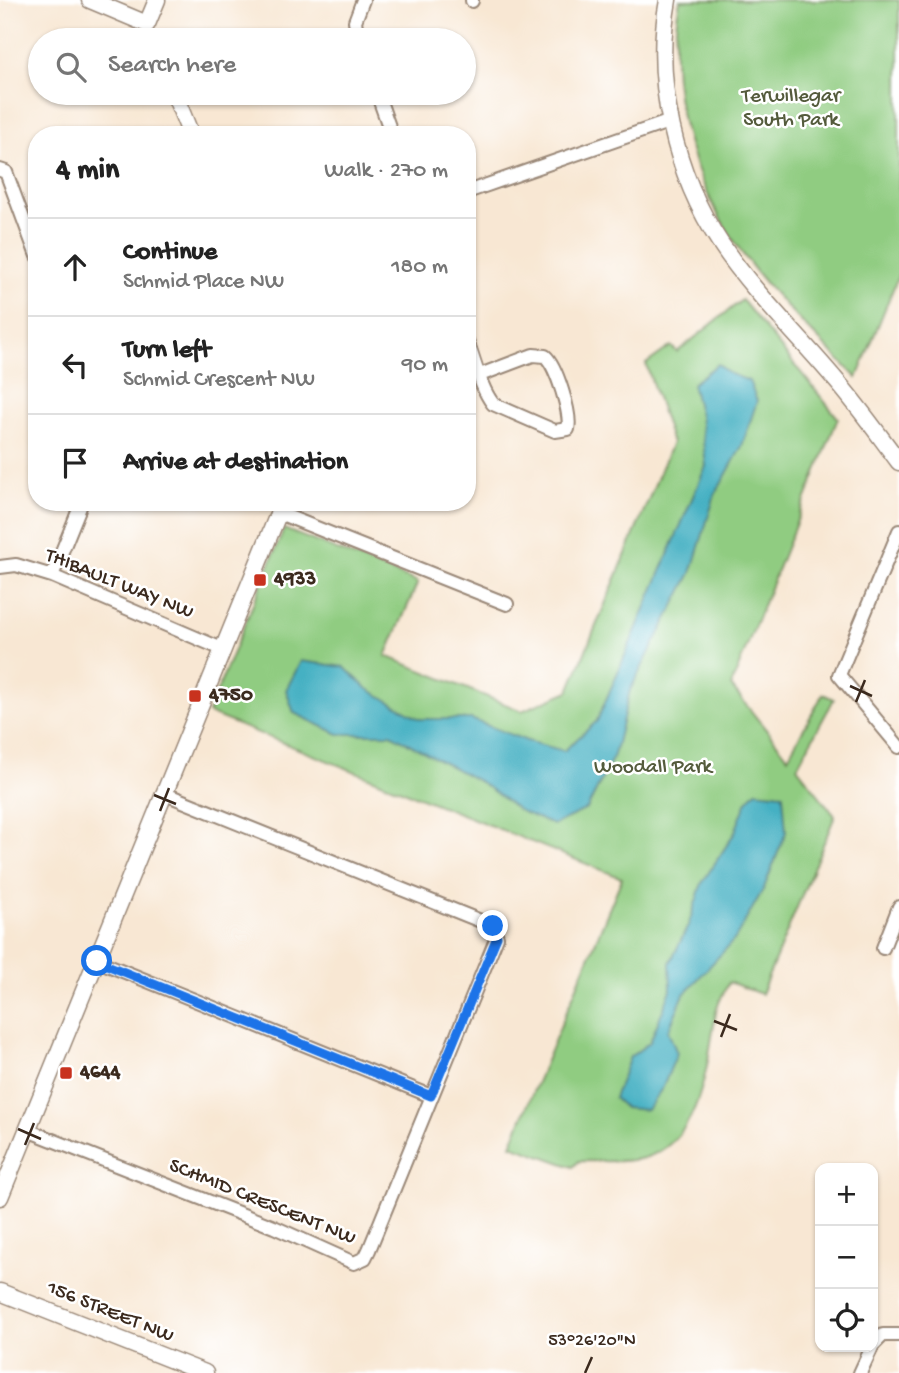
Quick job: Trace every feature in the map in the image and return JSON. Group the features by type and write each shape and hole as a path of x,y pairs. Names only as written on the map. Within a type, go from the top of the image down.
{"street":[{"path":"90,0 147,24"},
{"path":"148,28 147,24 157,0"},
{"path":"356,28 355,21 363,0"},
{"path":"668,0 664,71 671,121 690,186 721,243 837,381 899,462"},
{"path":"179,105 187,126"},
{"path":"381,105 389,126"},
{"path":"476,189 671,121"},
{"path":"0,170 6,172 28,232"},
{"path":"476,365 480,375 489,398 502,410 555,431 568,429 568,415 553,364 545,356 533,355 480,375"},
{"path":"52,576 78,511"},
{"path":"0,1197 279,511"},
{"path":"290,511 507,604"},
{"path":"899,531 839,675 899,747"},
{"name":"THIBAULT WAY NW","path":"0,567 16,565 52,576 222,649"},
{"name":"SCHMID CRESCENT NW","path":"27,1129 274,1227 354,1263 365,1258 369,1250 497,937 493,926 163,793"},
{"path":"883,948 899,908"},
{"path":"97,961 431,1096"},
{"name":"156 STREET NW","path":"0,1292 205,1373"},
{"path":"878,1340 883,1335 899,1335"},
{"path":"860,1373 869,1352"}],"green space":[{"name":"Terwillegar South Park","path":"680,0 899,0 899,274 857,378 758,274 717,213 689,145 680,109 675,36"},
{"name":"Woodall Park","path":"742,300 838,418 731,686 788,757 823,694 834,699 797,767 835,816 761,994 729,982 721,997 699,1097 679,1135 664,1149 644,1158 579,1161 573,1167 511,1145 622,878 208,713 284,529 418,582 386,656 522,711 569,691 672,443 646,364 671,346 677,352"}],"water":[{"path":"718,364 728,373 749,381 757,401 742,446 715,495 691,573 630,690 614,755 587,809 553,825 520,811 482,783 391,734 338,734 294,713 286,690 301,661 344,667 368,689 420,719 471,719 527,741 564,751 597,721 706,466 700,416 692,384"},
{"path":"756,791 783,794 786,832 764,888 735,939 684,994 668,1031 677,1053 663,1087 647,1110 625,1108 614,1098 630,1057 650,1042 671,990 670,963 688,926 702,883 734,834 747,801"}],"place":[{"name":"4933","path":"260,580"},
{"name":"4750","path":"195,696"},
{"name":"4644","path":"66,1073"}],"route":[{"path":"97,961 431,1096 497,937 493,926"}]}
